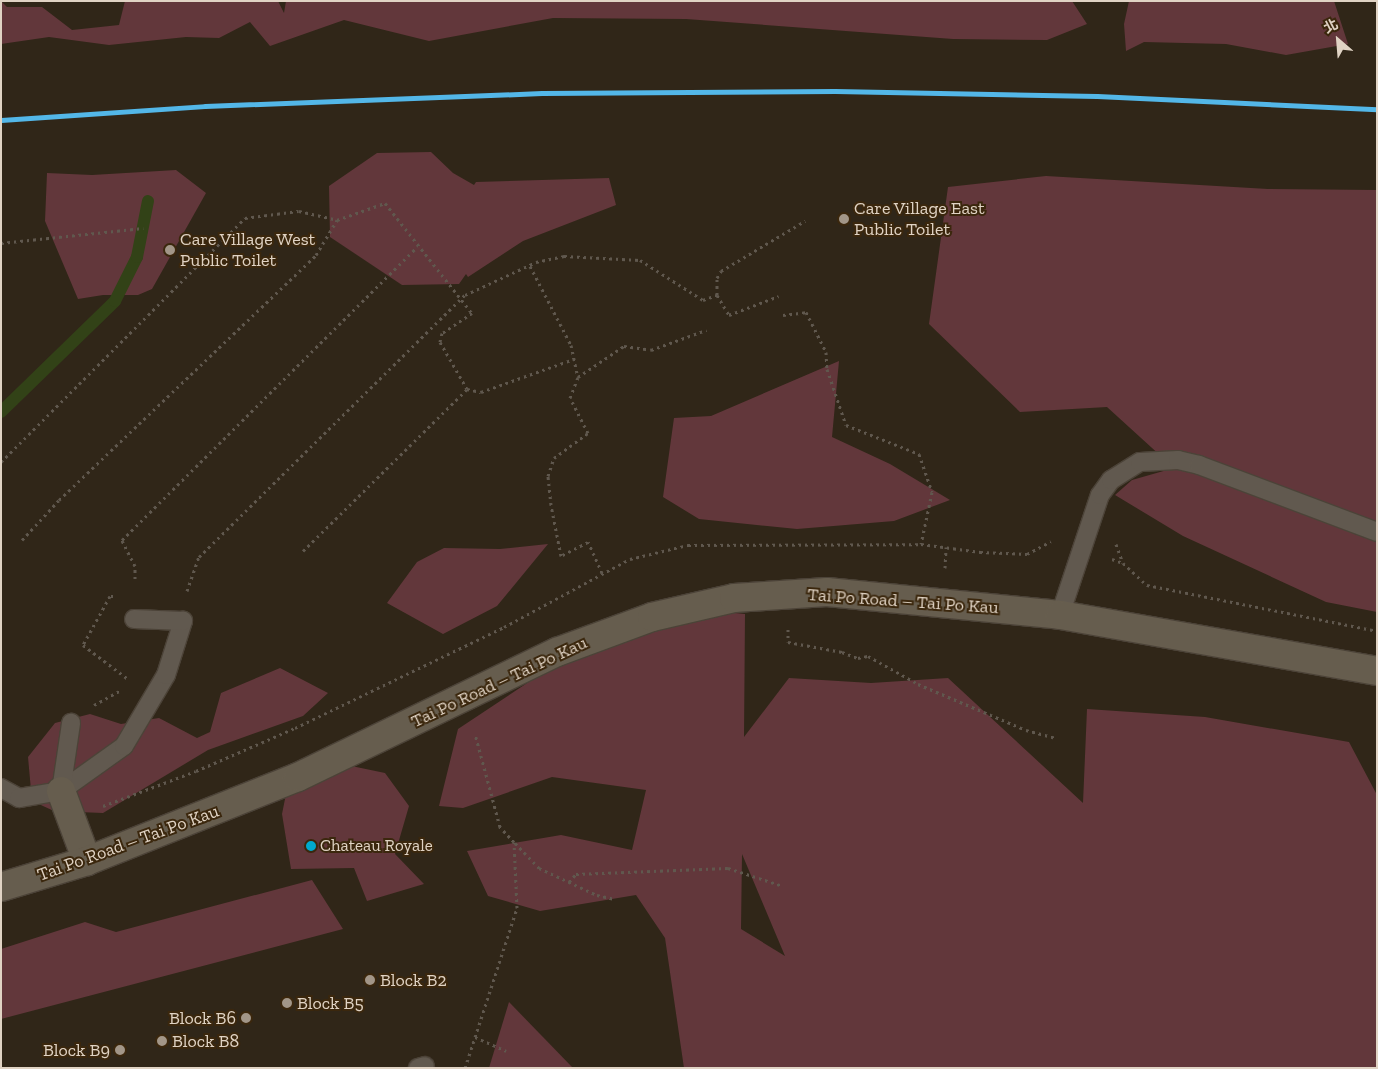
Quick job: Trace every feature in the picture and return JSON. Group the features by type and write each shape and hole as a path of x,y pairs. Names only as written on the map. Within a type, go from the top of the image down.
{"main road":[{"name":"Tai Po Road – Tai Po Kau","path":"1,887 87,861 298,777 556,652 652,617 734,598 827,592 1060,615 1377,672"},
{"path":"61,791 87,861"}],"lane":[{"path":"1060,615 1100,495 1111,480 1140,462 1178,460 1199,465 1377,532"},
{"path":"1,788 19,798 61,791 124,746 166,675 183,621 134,619"},
{"path":"61,791 71,723"}],"path":[{"path":"1,462 145,321 245,218 299,211 337,220 385,203 417,247 472,313 442,333 440,342 467,389 481,392 574,359"},
{"path":"22,540 59,500 316,255 337,220"},
{"path":"779,296 729,315 717,295 717,278 721,271 805,221"},
{"path":"1,243 143,228"},
{"path":"135,579 136,566 122,540 417,247"},
{"path":"187,597 200,557 460,300 530,266 564,256 640,260 704,300 717,295"},
{"path":"530,266 571,345 578,377 570,398 588,433 554,458 548,476 551,505 561,556 588,542 602,572"},
{"path":"783,315 806,312 826,352 827,369 846,425 919,454 932,492 921,544"},
{"path":"578,377 624,346 651,350 706,330"},
{"path":"302,551 467,389"},
{"path":"1115,539 1123,563 1147,585 1377,631"},
{"path":"788,628 788,642 842,652 858,658 868,656 926,688 1026,730 1055,738"},
{"path":"92,706 108,699 131,682 110,665"},
{"path":"474,734 500,827 539,868 569,882 615,899"},
{"path":"465,1068 517,908 514,842"},
{"path":"569,882 576,874 728,868 780,885"},
{"path":"475,1037 506,1051"}],"shaded area":[{"path":"1,1 7,7 42,7 72,30 119,25 125,1 278,1 284,13 286,1 1072,1 1087,24 1047,40 953,39 686,19 553,18 429,41 344,20 270,46 250,22 219,38 186,37 109,45 49,37 1,44"},
{"path":"1129,1 1334,1 1348,44 1286,55 1226,44 1144,42 1126,51 1124,24"},
{"path":"431,152 453,173 474,185 476,182 609,178 616,205 523,241 468,277 466,274 459,284 402,285 330,237 329,186 377,153"},
{"path":"176,170 206,193 152,289 138,295 103,295 78,299 45,221 47,173 92,175"},
{"path":"1046,176 1268,189 1377,190 1377,612 1326,602 1183,536 1115,495 1132,480 1174,468 1107,407 1020,412 929,324 948,187"},
{"path":"839,361 832,437 890,464 950,500 894,521 797,529 699,519 663,497 674,418 711,416"},
{"path":"548,544 497,606 443,634 387,603 417,562 444,548 500,549"},
{"path":"646,604 745,614 744,737 789,678 871,683 948,678 1083,803 1087,709 1205,717 1349,742 1377,795 1377,1068 684,1068 665,938 636,895 540,911 488,896 467,851 561,835 632,850 646,790 552,777 463,808 439,806 458,729","holes":["742,854 785,956 741,929"]},
{"path":"280,668 328,693 303,716 208,750 103,813 54,811 32,801 28,757 55,723 90,714 121,724 159,718 197,738 210,732 221,693"},
{"path":"337,763 385,773 409,806 395,854 424,884 367,901 354,868 291,869 282,814 287,789"},
{"path":"312,880 343,929 1,1019 1,949 85,922 116,932"},
{"path":"509,1002 573,1068 489,1068"}],"waterway":[{"path":"1,412 115,301 137,257 148,201"}],"transit line":[{"path":"1,120 205,106 542,93 835,91 1097,96 1377,109"}],"place":[{"name":"Care Village East Public Toilet","path":"844,219"},
{"name":"Care Village West Public Toilet","path":"170,250"},
{"name":"Chateau Royale","path":"311,846"},
{"name":"Block B2","path":"370,980"},
{"name":"Block B5","path":"287,1003"},
{"name":"Block B6","path":"246,1018"},
{"name":"Block B8","path":"162,1041"},
{"name":"Block B9","path":"120,1050"}]}
